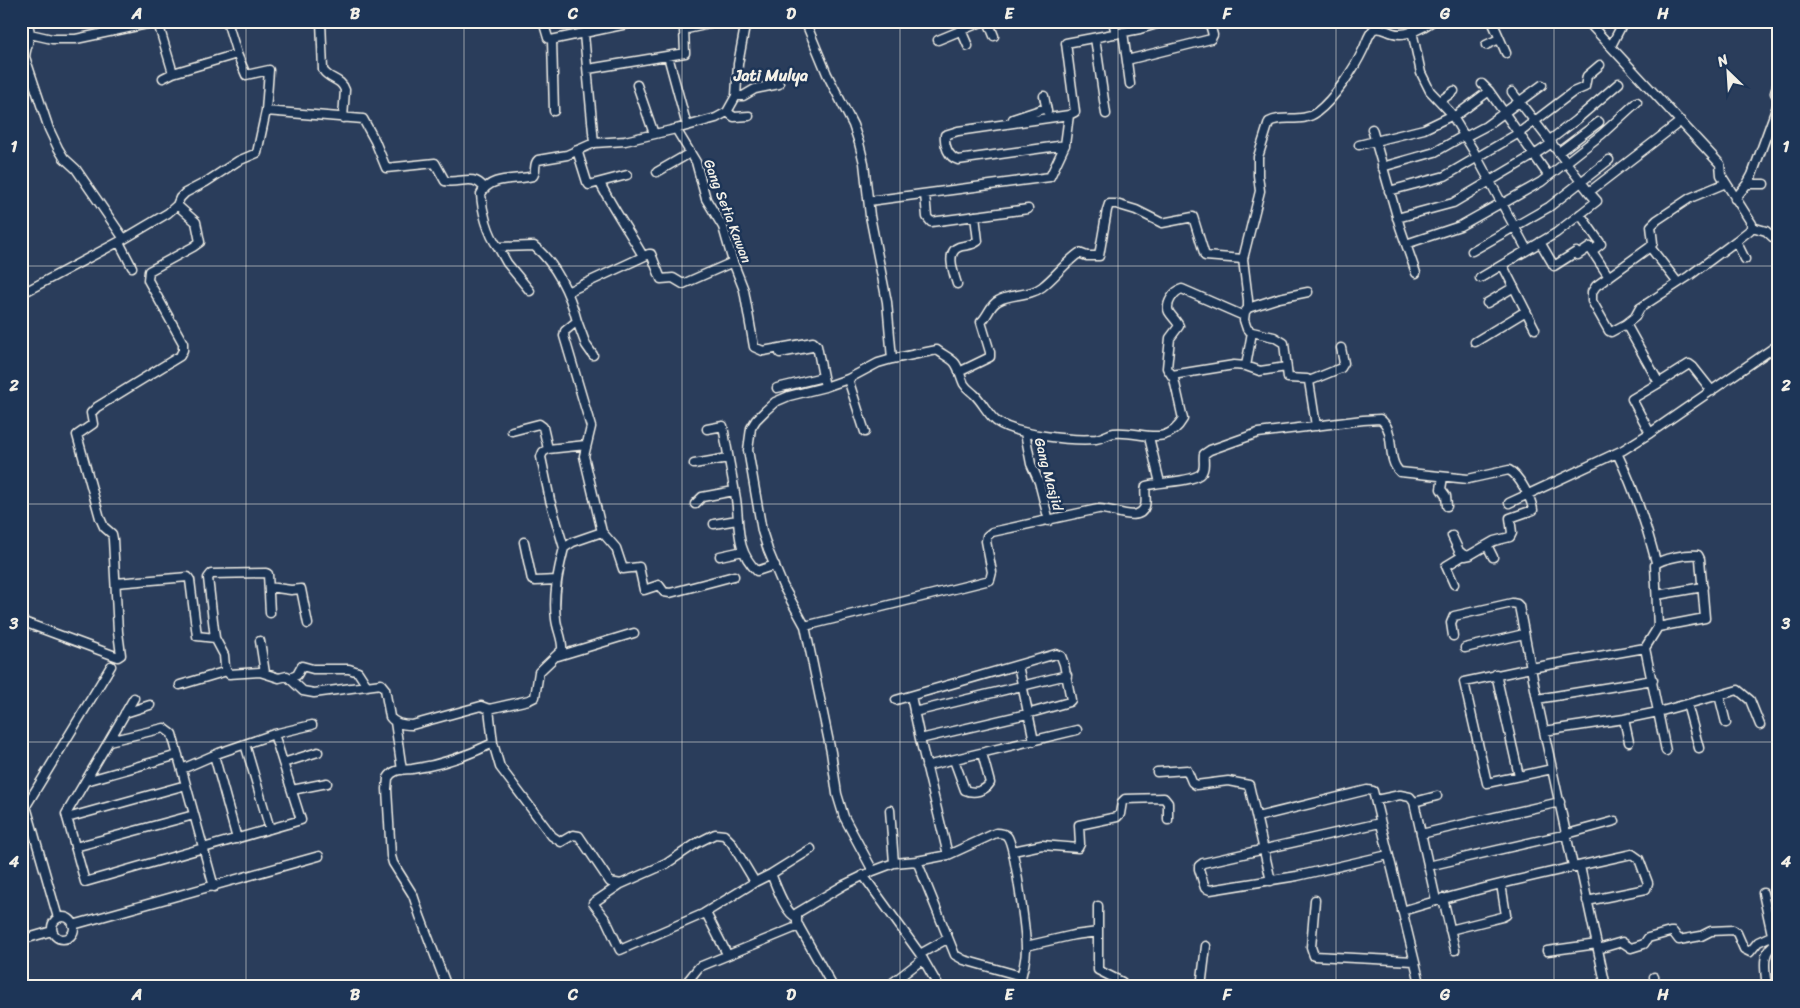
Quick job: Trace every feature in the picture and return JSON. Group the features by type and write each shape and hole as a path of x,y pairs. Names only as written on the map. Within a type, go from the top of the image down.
{"street":[{"path":"25,21 30,29 25,57 49,128 64,158 76,169 121,241 132,267"},
{"path":"21,294 121,241 168,213 177,205 185,193 238,161 256,153 266,111 269,71 246,75 237,54 227,21"},
{"path":"321,21 323,70 326,74 342,83 345,88 343,118"},
{"path":"429,21 434,21"},
{"path":"543,21 548,38 552,40 641,21"},
{"path":"588,69 685,53 683,25 723,21"},
{"path":"530,291 519,279 493,239 482,200 481,194 484,188 501,181 533,176 538,160 565,156 594,143 625,141 676,129 716,118 727,112 736,96 738,64 746,21"},
{"path":"805,21 827,74 853,125 864,163 868,201 887,302 892,359"},
{"path":"938,40 984,21"},
{"path":"988,21 994,36"},
{"path":"1113,21 1119,33 1127,60 1130,84"},
{"path":"1066,145 958,160 951,156 945,143 945,135 958,131 1074,114 1075,108 1066,43 1119,33 1143,24 1167,21"},
{"path":"1127,60 1210,38 1213,35 1209,21"},
{"path":"1341,348 1344,362 1341,368 1310,381 1307,379 1288,379 1283,342 1274,337 1252,332 1246,327 1244,316 1248,308 1248,300 1243,259 1260,191 1258,156 1269,122 1273,119 1307,117 1316,113 1328,103 1363,50 1374,29 1383,28 1395,34 1422,28 1433,21"},
{"path":"1586,21 1720,164 1720,174 1748,217 1752,227 1766,232 1779,243"},
{"path":"1611,46 1624,21"},
{"path":"30,34 52,39 76,39 159,22 173,73"},
{"path":"1492,22 1506,52"},
{"path":"961,30 968,46"},
{"path":"1412,31 1421,72 1430,91 1453,116 1527,250"},
{"path":"584,34 594,143"},
{"path":"1094,38 1106,114"},
{"path":"1486,45 1499,39"},
{"path":"552,40 554,111"},
{"path":"163,78 173,73 237,54"},
{"path":"668,56 687,126"},
{"path":"1389,191 1444,176 1519,133 1573,92 1585,87 1586,76 1600,65"},
{"path":"1735,199 1752,175 1779,100 1775,93 1779,79"},
{"path":"1397,218 1453,202 1534,156 1619,83"},
{"path":"736,96 743,96 755,89 779,84"},
{"path":"1482,84 1489,91 1548,175"},
{"path":"637,85 654,134"},
{"path":"1382,167 1436,152 1486,126 1542,85"},
{"path":"1440,101 1454,91"},
{"path":"1359,145 1424,128 1453,116 1489,91"},
{"path":"1480,278 1556,233 1596,201 1512,92"},
{"path":"1044,96 1048,118"},
{"path":"1406,244 1460,226 1541,182 1602,134 1637,102"},
{"path":"994,126 1046,108"},
{"path":"266,111 364,120 386,168 435,163 445,181 456,182 473,179 484,188"},
{"path":"727,112 734,117 749,116"},
{"path":"868,201 1050,177 1066,145 1069,115"},
{"path":"1559,152 1599,122"},
{"path":"1589,192 1681,122"},
{"name":"Gang Setia Kawan","path":"676,129 690,152 700,174 706,199 723,227 733,262 744,290 754,347 763,352 811,341 817,346"},
{"path":"1372,129 1397,218 1416,273"},
{"path":"577,150 588,184 600,183 627,175"},
{"path":"657,172 690,152"},
{"path":"1472,251 1549,207 1610,160"},
{"path":"600,183 612,206 629,230 642,256"},
{"path":"1726,183 1690,198 1657,220 1651,226 1653,243 1650,247 1596,286 1592,292 1592,301 1609,331 1611,332 1626,324 1635,317 1640,308 1678,283 1736,241 1752,227"},
{"path":"1747,184 1764,184"},
{"path":"925,194 927,217 930,222 1028,209"},
{"path":"959,372 990,357 981,322 996,302 1042,288 1068,261 1079,253 1087,256 1099,256 1109,204 1116,204 1136,210 1162,223 1192,217 1195,220 1205,256 1243,259"},
{"path":"21,621 120,656 112,534 104,527 100,518 77,435 93,424 91,413 97,407 180,356 183,350 183,343 148,280 147,274 149,271 200,242 196,222 177,205"},
{"path":"1580,214 1601,244 1593,250"},
{"path":"957,284 952,263 952,252 957,247 978,241 975,216"},
{"path":"1736,241 1745,259"},
{"path":"1540,242 1554,266 1576,252 1578,255 1590,247 1609,277"},
{"path":"498,247 534,246 539,250 561,279 588,350 593,355"},
{"path":"1650,247 1678,283"},
{"path":"567,292 642,256 651,254 661,279 674,278 683,284 733,262"},
{"path":"1503,266 1535,329"},
{"path":"1487,303 1514,287"},
{"path":"873,870 844,817 837,794 827,732 805,626 783,586 762,530 748,450 751,428 756,420 775,402 790,396 848,379 892,359 937,350 956,364 965,386 975,395 984,409 998,422 1025,433 1045,437 1091,439 1116,433 1149,436 1170,433 1182,420 1172,375 1167,368 1170,338 1179,325 1168,308 1177,290 1182,289 1244,316"},
{"path":"1248,308 1279,298 1308,292"},
{"path":"1475,342 1526,311"},
{"path":"577,321 565,331 564,336 591,427 584,456 602,532 616,548 623,569 639,567 644,590 658,585 664,592 671,593 734,576"},
{"path":"1626,324 1659,383"},
{"path":"1246,366 1252,332"},
{"path":"1509,503 1617,453 1650,434 1779,344"},
{"path":"770,355 817,346 825,387"},
{"path":"1650,434 1632,399 1689,364 1694,367 1712,391"},
{"path":"1172,375 1234,365 1263,371 1286,367"},
{"path":"777,388 824,377"},
{"path":"848,379 865,432"},
{"path":"1310,381 1316,426"},
{"path":"805,626 990,580 992,572 986,541 989,534 1103,508 1130,515 1138,515 1145,506 1146,488 1148,485 1199,476 1203,471 1204,454 1218,447 1258,433 1380,419 1386,426 1394,464 1400,472 1468,480 1509,470 1514,473 1527,494 1533,510 1510,518 1512,533 1510,537 1494,541 1446,566 1454,584"},
{"path":"512,431 541,425 548,449"},
{"path":"707,429 723,426 737,520 746,558 757,571 774,565"},
{"name":"Gang Masjid","path":"1025,433 1031,464 1039,482 1049,521"},
{"path":"1149,436 1160,483"},
{"path":"395,722 412,724 481,706 489,709 530,700 535,697 538,674 561,652 562,647 556,620 555,598 564,548 545,476 543,452 548,449 586,445"},
{"path":"1617,453 1639,507 1656,562 1654,567 1658,627 1645,648 1666,751"},
{"path":"694,464 728,458"},
{"path":"1442,477 1442,489 1446,496 1447,506"},
{"path":"695,504 702,497 734,491"},
{"path":"714,524 737,520"},
{"path":"564,548 573,542 602,532"},
{"path":"1452,536 1459,551 1464,555"},
{"path":"524,542 532,580 557,580"},
{"path":"1487,545 1494,557"},
{"path":"720,556 743,550"},
{"path":"1656,562 1698,555 1700,559 1705,613 1703,619 1658,627"},
{"path":"226,671 225,657 215,638 208,578 211,574 264,572 268,574 270,613"},
{"path":"116,583 188,577 190,580 197,636 215,638"},
{"path":"268,587 302,589 308,624"},
{"path":"1657,596 1703,588"},
{"path":"1453,636 1451,623 1454,616 1512,603 1519,606 1552,769 1567,834 1587,901 1606,987"},
{"path":"556,657 634,633"},
{"path":"1465,648 1524,634"},
{"path":"260,641 265,673"},
{"path":"1552,769 1487,784 1464,682 1496,674 1645,648"},
{"path":"896,700 1056,654 1060,655 1071,700 1069,702 1028,714 920,739"},
{"path":"1018,665 1034,741"},
{"path":"58,918 26,806 111,666"},
{"path":"290,678 297,675 302,666 313,669 348,669 358,672 367,686"},
{"path":"180,685 226,671 231,674 265,673 279,678 287,676 307,692 323,693 383,685 386,689 390,717 395,722 402,770"},
{"path":"1496,674 1519,776"},
{"path":"914,712 1066,675"},
{"path":"1537,699 1653,680"},
{"path":"1544,731 1658,712 1738,690 1750,700 1760,725"},
{"path":"1719,695 1726,723"},
{"path":"911,696 948,855"},
{"path":"134,698 66,814 85,882 302,820 274,734"},
{"path":"1687,704 1699,748"},
{"path":"125,713 150,705"},
{"path":"489,709 493,744 500,767 552,836 559,842 573,835 579,836 610,882 621,884"},
{"path":"1624,719 1629,742"},
{"path":"182,769 214,755 274,734 312,725"},
{"path":"109,741 164,728 172,734 214,887"},
{"path":"926,766 1077,730"},
{"path":"245,744 270,829"},
{"path":"447,987 414,895 393,863 387,781 392,772 452,761 493,744"},
{"path":"283,763 318,752"},
{"path":"954,760 965,790 970,792 982,790 990,783 982,753"},
{"path":"86,781 178,755"},
{"path":"214,755 237,839"},
{"path":"1157,772 1187,770 1192,782 1196,785 1228,781 1249,785 1271,881"},
{"path":"292,790 328,783"},
{"path":"67,818 186,785"},
{"path":"1257,818 1367,790 1373,791 1421,987"},
{"path":"1376,800 1400,795 1410,797 1414,802 1428,866 1455,950"},
{"path":"1414,802 1436,796"},
{"path":"1013,851 1042,845 1078,848 1080,844 1079,826 1117,817 1120,814 1122,802 1125,799 1164,798 1168,803 1168,820"},
{"path":"1421,834 1560,802"},
{"path":"890,810 894,863"},
{"path":"76,848 194,815"},
{"path":"1428,866 1615,821"},
{"path":"1380,823 1200,864 1199,869 1207,890 1271,881 1388,855"},
{"path":"833,987 798,926 797,913 873,870 894,863 948,855 996,833 1008,836 1013,851 1025,930 1026,946 1018,987"},
{"path":"755,882 731,842 724,835 715,834 697,843 666,864 621,884 593,903 606,920 620,950 706,913 811,849"},
{"path":"1402,911 1439,899 1576,866 1634,854 1640,858 1648,883 1646,889 1587,901"},
{"path":"73,925 320,856"},
{"path":"917,861 955,955 964,960 1021,976"},
{"path":"771,874 788,910 792,916 796,917"},
{"path":"863,875 922,957 939,987"},
{"path":"1450,930 1502,918 1506,915 1501,884"},
{"path":"1763,893 1775,940"},
{"path":"1315,900 1311,946 1314,956 1414,961"},
{"path":"1098,906 1098,970 1122,982 1124,987"},
{"path":"706,913 727,954"},
{"path":"58,918 67,918 73,925 72,934 64,939 55,936 52,931 52,924 58,918"},
{"path":"683,987 699,967 798,926"},
{"path":"1547,951 1597,947 1622,942 1631,948 1644,944 1648,938 1670,932 1673,932 1679,940 1701,936 1711,931 1733,930 1737,933 1744,950 1750,952 1758,942 1775,940"},
{"path":"21,940 52,931"},
{"path":"1026,946 1074,935 1098,932"},
{"path":"887,987 922,957 947,939"},
{"path":"1767,987 1765,955 1775,940"},
{"path":"1201,987 1206,946"},
{"path":"1654,977 1657,987"}],"district":[{"name":"Jati Mulya","path":"771,75"}]}
